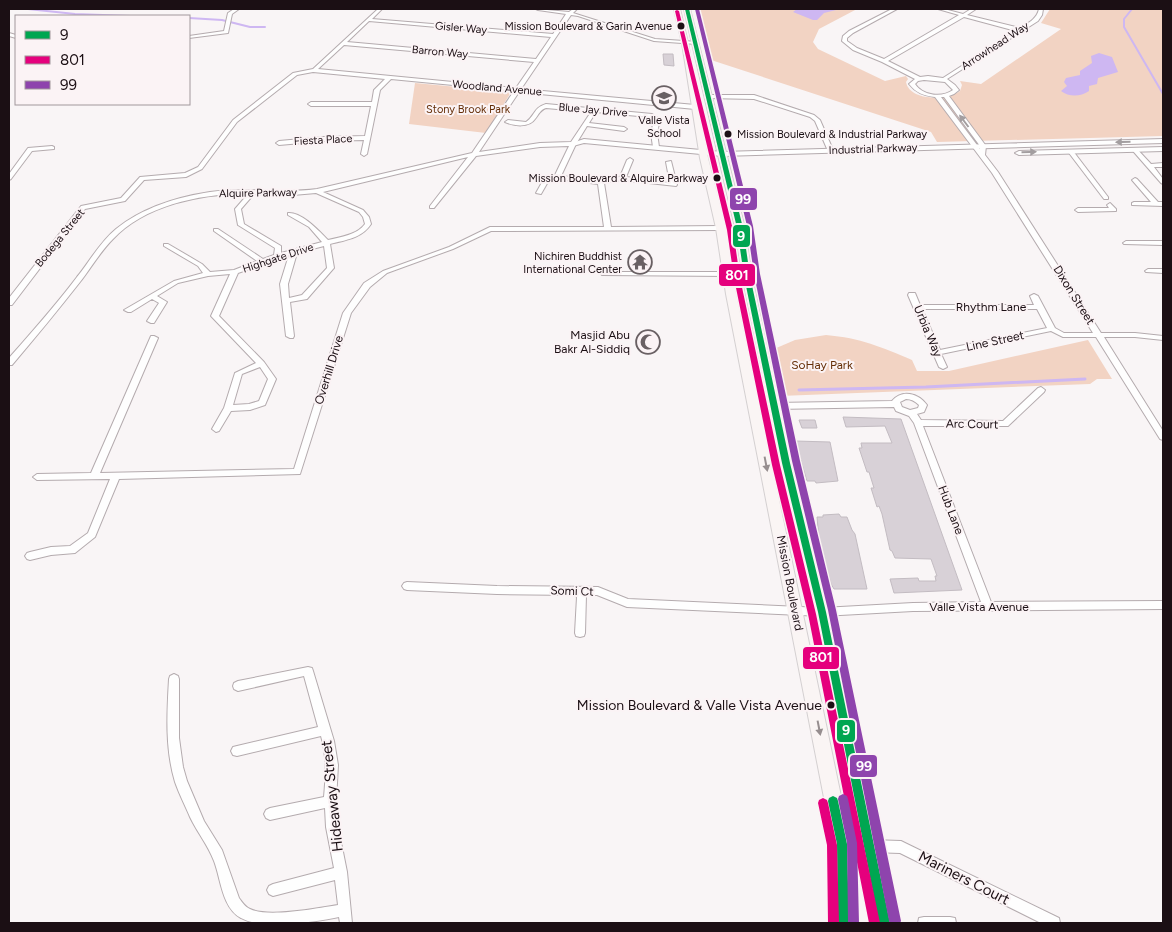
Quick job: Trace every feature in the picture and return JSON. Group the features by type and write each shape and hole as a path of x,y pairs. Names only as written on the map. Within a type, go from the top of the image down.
{"main road":[{"name":"Mission Boulevard","path":"677,9 685,43 703,155 721,228 728,274 842,844 844,923"},
{"name":"Mission Boulevard","path":"687,9 740,228 747,276 786,463 822,612 886,923"},
{"name":"Alquire Parkway","path":"573,144 584,141 656,147 703,155"},
{"name":"Industrial Parkway","path":"703,155 983,150 1163,141"},
{"name":"Alquire Parkway","path":"573,144 586,147 703,155"},
{"name":"Industrial Parkway","path":"722,156 830,150 974,146 983,150 1071,152 1163,149"}],"street":[{"path":"190,37 226,32 230,13 236,9"},
{"path":"314,70 380,9"},
{"path":"538,9 573,11 654,40 696,43"},
{"path":"895,9 851,32 844,40 855,49 919,79 943,80 951,83 956,88 953,93 945,95 924,93 914,88 913,83 919,79"},
{"path":"940,9 1020,30"},
{"path":"884,61 974,9"},
{"name":"Arrowhead Way","path":"943,80 1036,20 1041,9"},
{"path":"432,207 475,153 536,61 573,11"},
{"name":"Gisler Way","path":"369,20 554,36"},
{"name":"Barron Way","path":"343,44 536,61"},
{"name":"Woodland Avenue","path":"299,68 695,107"},
{"name":"Bodega Street","path":"9,303 83,207 122,200 142,178 186,175 200,168 235,122 253,106 295,74 314,70"},
{"path":"364,154 377,90 389,78"},
{"path":"936,95 974,146"},
{"path":"945,95 983,150"},
{"path":"709,97 754,97 812,116 817,120 830,150"},
{"path":"311,104 373,104"},
{"name":"Blue Jay Drive","path":"508,122 527,124 531,122 540,108 546,106 594,111 604,110 656,117 654,133 656,147"},
{"path":"557,177 573,144 594,111"},
{"path":"585,124 624,129"},
{"name":"Fiesta Place","path":"279,143 367,138"},
{"name":"Alquire Parkway","path":"9,364 120,229 149,211 183,199 226,192 280,195 317,191 475,153 539,144 573,144"},
{"path":"9,178 30,149 52,148"},
{"name":"Dixon Street","path":"983,150 1163,437"},
{"path":"1135,150 1163,182"},
{"path":"1071,152 1106,198"},
{"path":"622,178 630,160"},
{"path":"539,193 547,178 557,177 601,182 622,178 674,185 670,162"},
{"path":"1149,166 1163,165"},
{"path":"1135,180 1160,204"},
{"path":"601,182 608,230"},
{"name":"Highgate Drive","path":"128,310 176,282 208,274 235,272 276,256 327,243 363,231 368,224 366,217 361,212 317,191"},
{"path":"251,194 238,209 241,225 278,248 276,256"},
{"path":"1134,204 1160,204"},
{"path":"1078,210 1114,210 1110,205"},
{"path":"286,301 304,297 331,268 327,243 311,226 290,214"},
{"name":"Overhill Drive","path":"94,476 297,472 347,313 367,285 385,272 451,248 490,228 608,230 721,228"},
{"path":"216,230 262,261"},
{"path":"1126,243 1163,243"},
{"path":"166,246 200,264 208,274"},
{"path":"290,336 284,284 294,251"},
{"path":"1148,271 1163,271"},
{"path":"228,408 250,407 262,404 272,379 261,364 215,316 235,272"},
{"path":"604,274 728,274"},
{"name":"Urbia Way","path":"912,295 943,367"},
{"path":"151,296 163,302 151,321"},
{"path":"1034,296 1039,307"},
{"name":"Rhythm Lane","path":"917,307 1039,307 1052,329"},
{"path":"1052,329 1057,333 1068,336 1135,335 1163,338"},
{"name":"Line Street","path":"937,353 1052,329"},
{"path":"37,477 94,476 154,338"},
{"path":"216,429 228,408 239,372 261,364"},
{"name":"Arc Court","path":"918,423 1005,424 1041,390"},
{"path":"775,406 896,404 896,400 902,397 916,399 922,404 923,408 920,412 912,413"},
{"name":"Hub Lane","path":"896,404 903,411 912,413 918,423 988,607"},
{"path":"30,556 52,551 72,550 92,535 116,476"},
{"name":"Somi Ct","path":"407,586 497,590 598,591 627,603 795,611"},
{"path":"576,590 582,596 580,633"},
{"name":"Valle Vista Avenue","path":"795,611 822,612 914,607 1163,605"},
{"path":"238,686 308,671"},
{"name":"Hideaway Street","path":"308,671 325,730 332,765 330,801 332,828 341,872 346,923"},
{"path":"174,679 172,741 185,792 200,826 219,857 237,906 244,913 254,918 308,916 345,910"},
{"path":"237,750 325,730"},
{"path":"270,814 330,801"},
{"name":"Mariners Court","path":"870,846 902,847 1054,923"},
{"path":"273,890 341,872"},
{"path":"924,923 950,923"}],"green space":[{"path":"698,9 857,9 819,29 813,42 818,49 885,81 906,76 908,79 906,82 914,93 922,96 939,97 960,91 962,85 960,81 981,84 1061,29 1041,23 1050,9 1163,9 1163,136 937,142 931,132 711,60"},
{"name":"Stony Brook Park","path":"415,83 511,92 486,133 409,124"},
{"name":"SoHay Park","path":"826,335 860,341 890,351 912,360 917,371 949,371 1088,340 1112,379 1097,379 1090,384 780,396 774,349 795,340"}],"shaded area":[{"path":"797,9 840,9 824,13 817,20 813,20 793,12"},
{"path":"1099,53 1112,57 1118,72 1098,78 1097,84 1089,86 1089,91 1082,94 1071,95 1061,91 1067,86 1064,82 1066,78 1080,75 1080,71 1092,63 1091,56"}],"building":[{"path":"663,54 673,54 674,66 664,65"},
{"path":"843,417 901,419 962,590 894,593 890,579 918,578 919,581 936,581 935,576 937,576 931,559 895,558 890,550 882,514 879,506 877,507 871,488 874,488 859,448 862,448 861,443 892,443 885,426 846,427"},
{"path":"799,420 815,420 817,428 802,428"},
{"path":"795,441 830,442 838,481 816,483 815,481 807,481"},
{"path":"839,514 841,517 847,517 855,534 867,589 834,589 831,584 819,539 817,517"}],"waterway":[{"path":"28,9 103,15"},
{"path":"1132,9 1124,19 1124,27 1163,94"},
{"path":"190,18 222,20 250,27 265,27"},
{"path":"799,390 926,387 1085,379"}],"transit line":[{"name":"9","path":"687,9 740,228 747,276 786,463 822,612 885,923"},
{"name":"99","path":"697,9 750,226 757,274 796,461 832,610 895,921"},
{"name":"801","path":"677,11 730,230 737,278 776,465 812,614 875,923"},
{"name":"99","path":"843,799 852,843 854,923"},
{"name":"9","path":"833,801 842,844 844,923"},
{"name":"801","path":"823,803 832,845 834,923"}],"place":[{"name":"Mission Boulevard & Garin Avenue","path":"681,26"},
{"name":"Valle Vista School","path":"664,98"},
{"name":"Mission Boulevard & Industrial Parkway","path":"728,134"},
{"name":"Mission Boulevard & Alquire Parkway","path":"717,178"},
{"name":"Nichiren Buddhist International Center","path":"640,262"},
{"name":"Masjid Abu Bakr Al-Siddiq","path":"648,342"},
{"name":"Mission Boulevard & Valle Vista Avenue","path":"831,705"}]}
